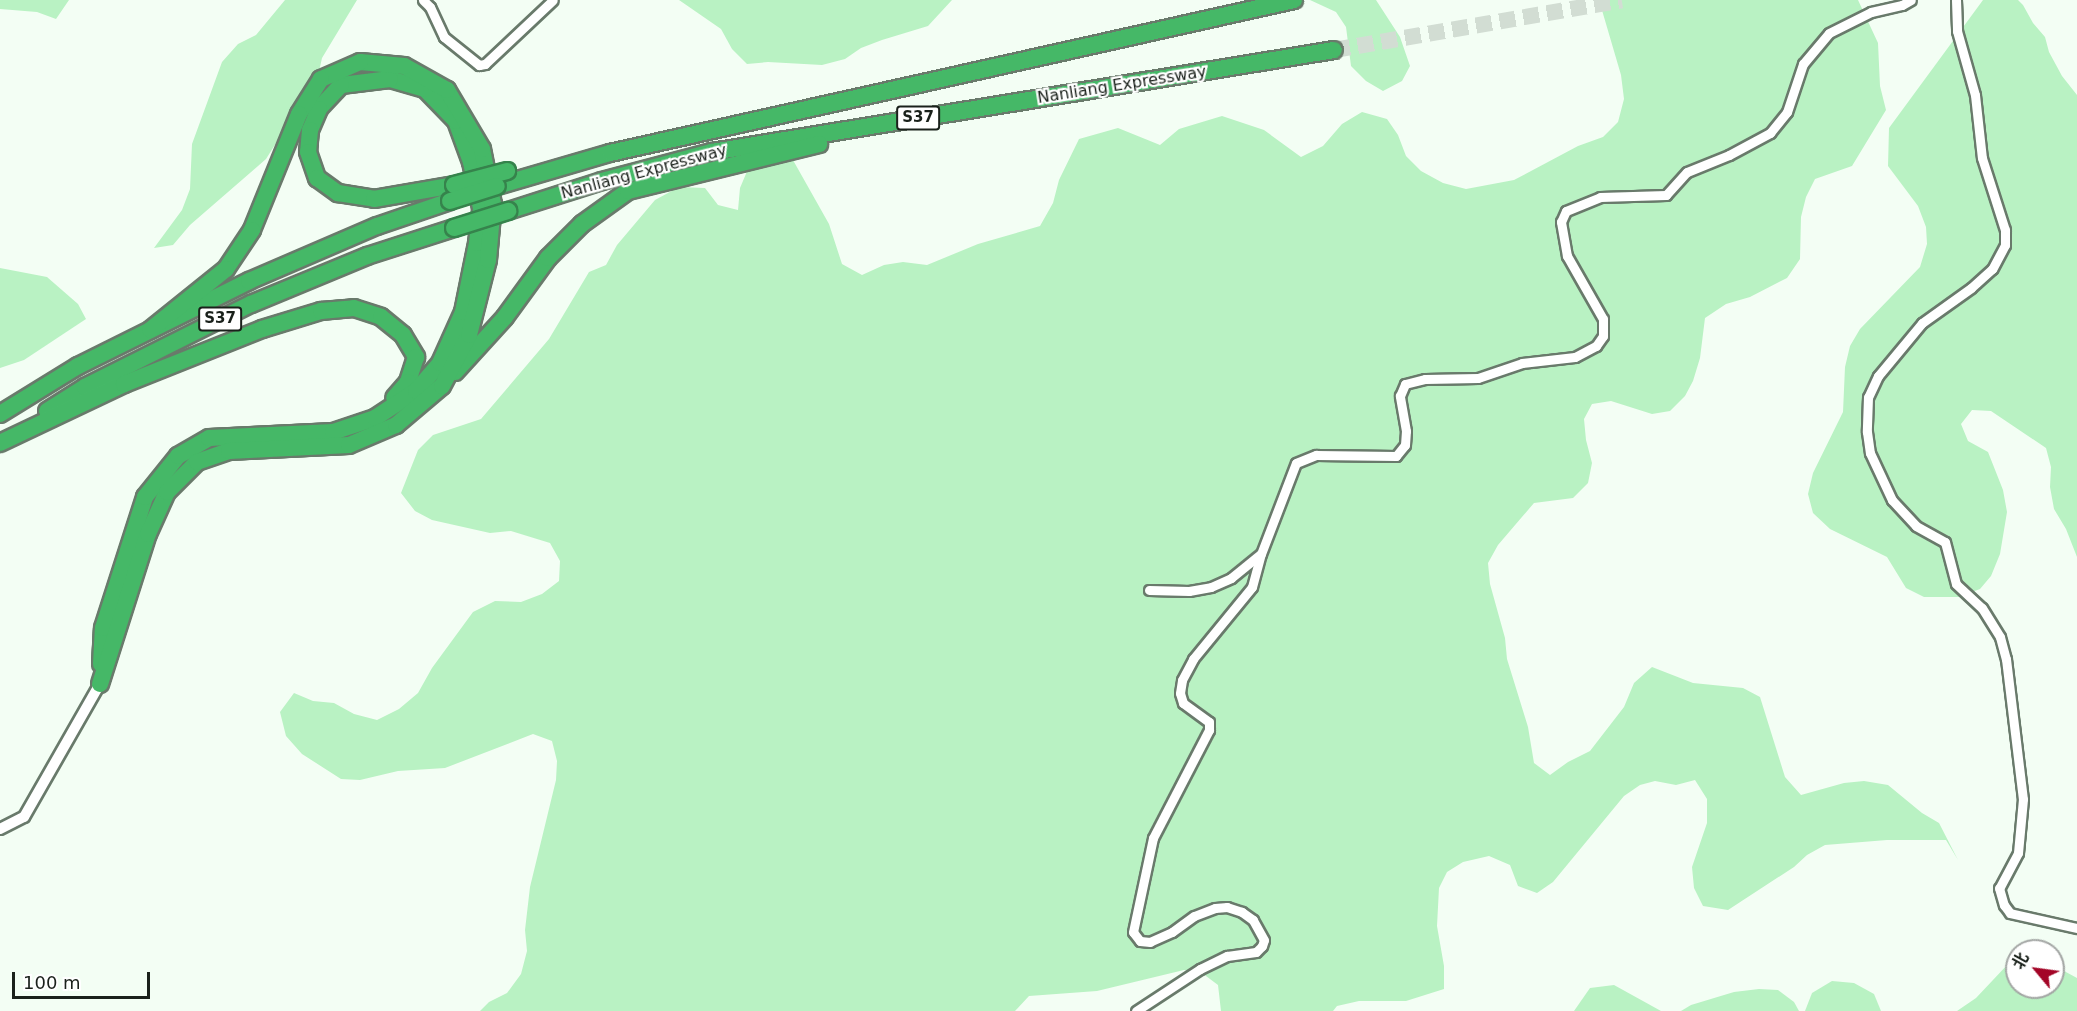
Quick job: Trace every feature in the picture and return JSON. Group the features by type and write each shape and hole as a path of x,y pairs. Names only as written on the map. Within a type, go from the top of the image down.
{"highway":[{"name":"Nanliang Expressway","path":"0,414 78,366 249,281 452,193 497,186 610,153 1294,0"},
{"name":"Nanliang Expressway","path":"0,442 85,387 251,304 367,256 602,181 712,152 1334,50"},
{"path":"150,330 226,269 252,230 299,114 321,79 360,62 404,66 447,90 482,149 493,204 488,260 469,335 442,386"},
{"path":"100,684 103,628 145,497 178,456 209,438 251,442 349,445 377,425 416,391 441,363 463,312 477,243 481,208 471,162 456,121 425,89 390,79 341,85 319,109 310,130 308,152 317,178 338,193 374,199 452,193 507,171 610,153"},
{"path":"377,425 396,425 442,386 505,317 548,258 582,224 628,191 951,113"},
{"path":"0,442 124,384 262,329 321,311 354,308 381,317 403,335 416,357 408,382 377,425"}],"street":[{"path":"423,0 430,7 444,37 479,65 485,64 553,0"},
{"path":"1136,1011 1200,969 1227,956 1256,952 1264,940 1253,920 1242,912 1227,908 1215,908 1194,916 1172,932 1150,942 1140,941 1133,932 1153,838 1174,792 1209,729 1209,722 1183,703 1180,693 1182,680 1193,659 1252,587 1261,554 1296,463 1316,454 1396,456 1405,445 1406,430 1400,396 1405,384 1425,379 1478,378 1522,363 1575,357 1596,346 1603,336 1603,319 1567,256 1561,222 1566,211 1600,197 1666,195 1688,172 1729,155 1770,133 1787,112 1803,64 1829,33 1871,12 1902,5 1911,0"},
{"path":"1956,0 1957,31 1975,95 1982,158 2005,230 2005,245 1992,269 1971,288 1922,324 1878,376 1868,397 1867,432 1870,453 1892,500 1916,526 1945,542 1956,584 1982,608 2000,637 2006,659 2023,799 2018,853 1999,888 2004,905 2010,913 2017,916 2077,928"},
{"path":"1149,590 1189,591 1211,587 1231,578 1261,554"},
{"path":"0,829 24,817 100,684"}],"green space":[{"path":"0,0 69,0 56,19 37,12 0,9"},
{"path":"285,0 357,0 322,58 318,76 266,159 190,225 173,245 154,248 182,210 190,189 192,144 222,62 238,44 256,35"},
{"path":"679,0 952,0 928,26 882,40 861,48 845,59 822,65 768,62 747,64 732,49 721,29"},
{"path":"1310,0 1376,0 1400,37 1410,66 1402,81 1383,91 1366,81 1351,66 1346,27 1336,12"},
{"path":"1599,0 1858,0 1878,43 1880,86 1886,110 1852,166 1815,179 1806,197 1801,217 1800,259 1787,278 1750,297 1726,304 1705,318 1700,358 1693,381 1685,396 1670,411 1652,414 1611,401 1592,404 1584,419 1592,463 1588,483 1573,498 1534,503 1498,545 1488,563 1490,584 1505,638 1507,659 1528,727 1534,763 1550,775 1568,762 1590,751 1624,707 1634,683 1652,667 1693,683 1743,688 1760,697 1785,777 1801,795 1844,783 1864,781 1888,785 1922,813 1939,823 1958,860 1946,840 1887,840 1825,845 1728,910 1703,906 1694,888 1692,867 1707,823 1707,799 1695,780 1676,785 1655,781 1640,785 1624,796 1553,882 1537,893 1518,886 1510,865 1489,856 1463,862 1447,872 1439,888 1437,926 1444,966 1444,989 1406,1001 1359,1001 1337,1006 1333,1011 1221,1011 1218,985 1202,973 1184,970 1097,991 1029,996 1015,1011 480,1011 489,1002 507,993 521,974 527,951 525,930 530,887 556,780 557,761 552,741 533,734 445,768 398,771 360,780 341,779 302,754 286,736 280,712 294,693 313,701 334,703 354,714 377,720 399,709 418,693 432,668 473,612 495,601 521,602 542,594 559,581 560,561 550,543 511,531 490,533 432,520 415,511 401,493 418,450 433,435 481,419 549,339 589,272 606,265 617,245 655,200 679,187 705,188 718,205 738,210 740,188 748,169 789,153 829,224 842,264 862,275 884,265 903,262 927,265 978,244 1040,226 1053,203 1059,180 1079,139 1118,128 1160,145 1179,129 1222,116 1264,130 1301,157 1323,146 1342,124 1362,112 1387,119 1398,135 1406,156 1421,171 1443,183 1466,189 1514,180 1578,146 1603,137 1618,122 1624,99 1621,75"},
{"path":"1983,0 2018,0 2023,5 2033,23 2045,37 2049,52 2062,76 2077,95 2077,557 2066,529 2054,509 2050,487 2051,467 2046,448 1991,411 1972,410 1961,424 1968,441 1988,452 2003,490 2007,512 2000,554 1991,576 1980,589 1959,597 1924,597 1906,588 1887,557 1830,529 1813,513 1808,494 1813,473 1843,412 1845,367 1850,346 1860,329 1920,267 1927,244 1926,227 1918,206 1888,166 1889,128"},
{"path":"0,268 47,277 78,304 86,319 24,360 0,368"},
{"path":"2005,967 2005,999 2065,999 2065,972 2077,978 2077,1011 1957,1011 1976,998"},
{"path":"1832,981 1854,983 1874,994 1881,1011 1805,1011 1812,993"},
{"path":"1614,985 1661,1011 1574,1011 1590,988"},
{"path":"1759,989 1778,990 1794,1002 1799,1011 1681,1011 1691,1005 1734,992"}],"tunnel":[{"path":"1334,50 1622,0"}]}
